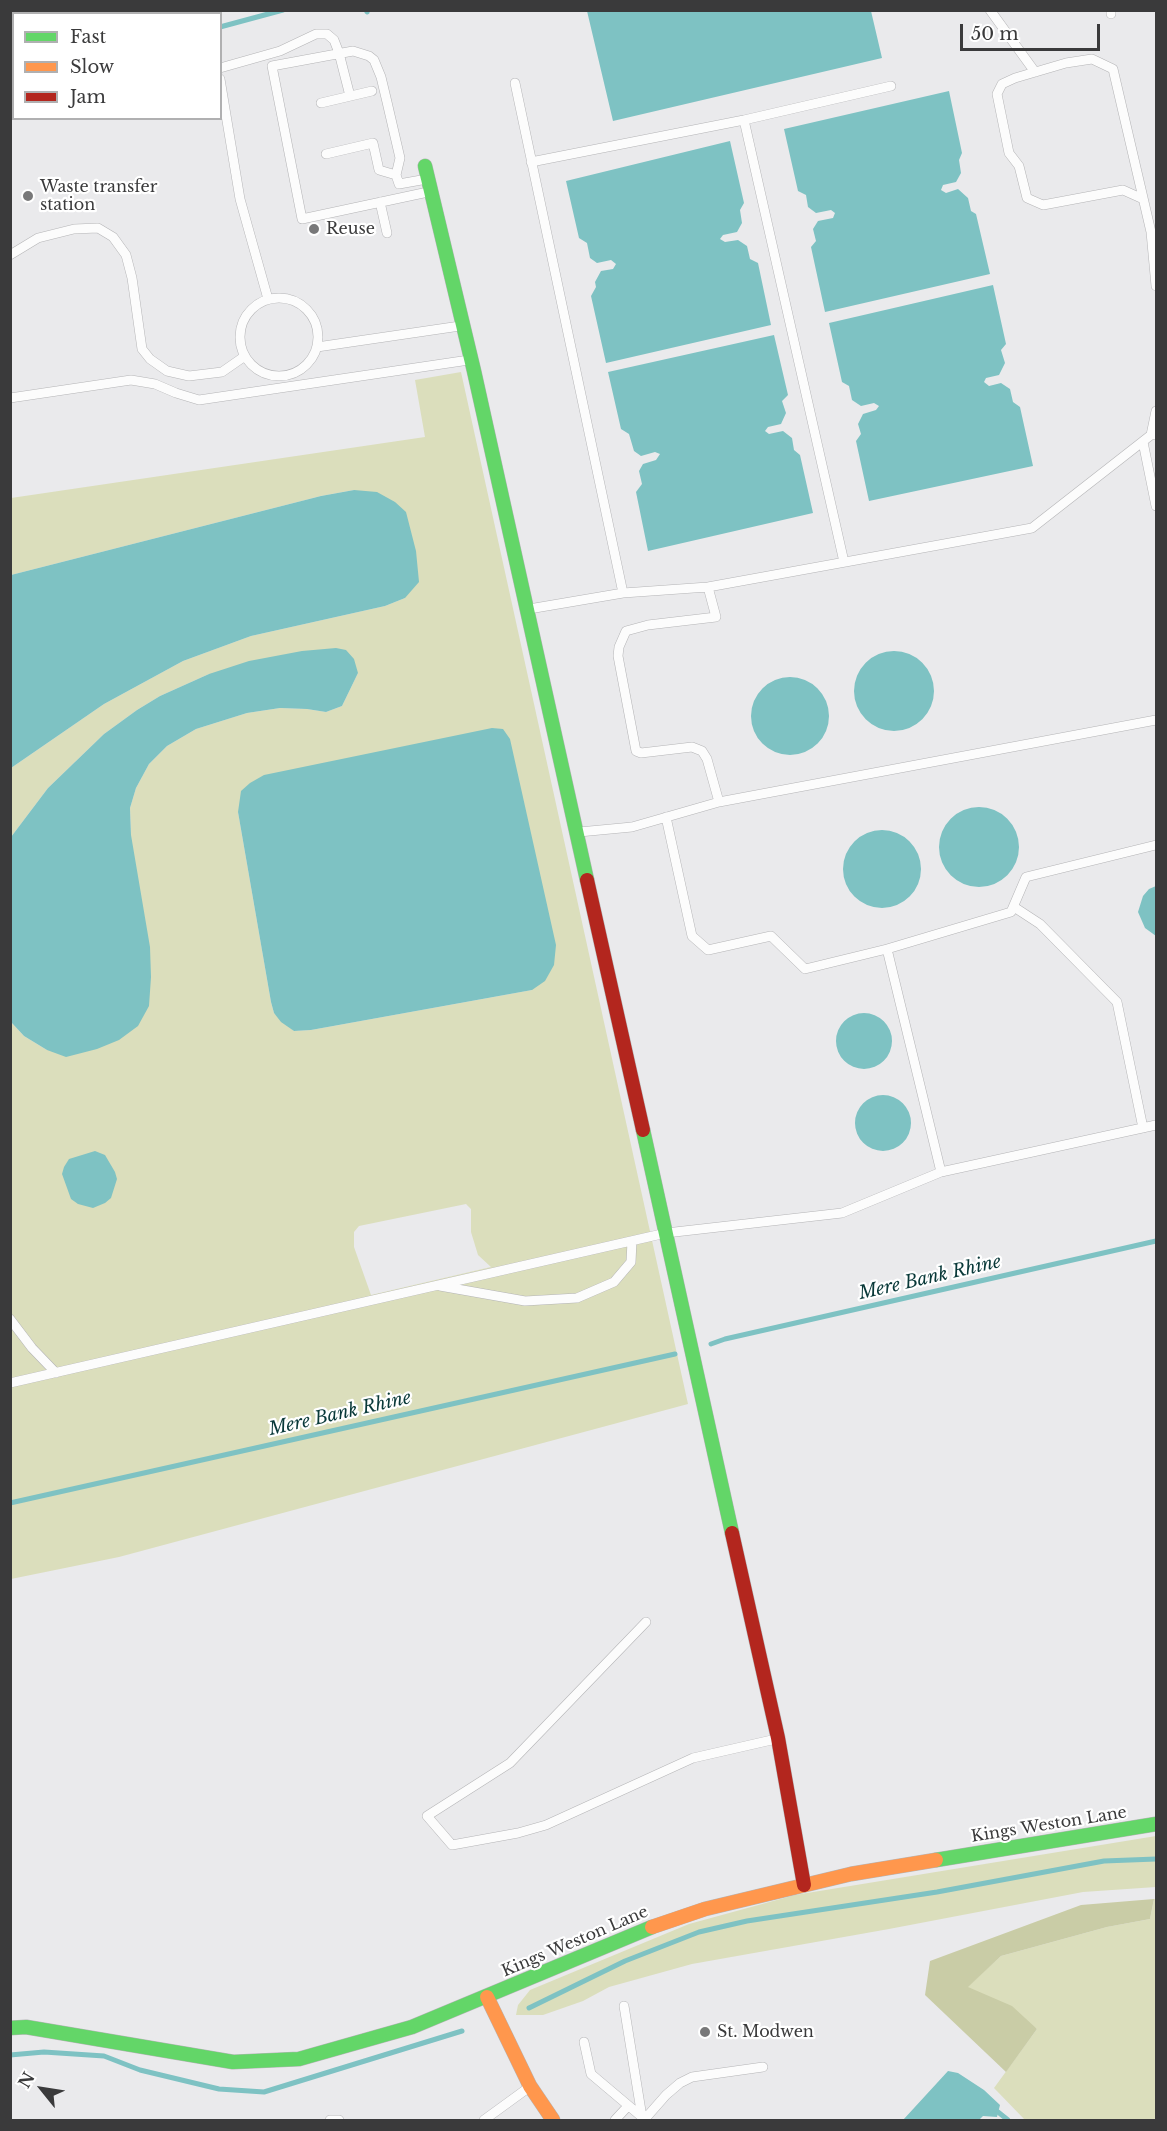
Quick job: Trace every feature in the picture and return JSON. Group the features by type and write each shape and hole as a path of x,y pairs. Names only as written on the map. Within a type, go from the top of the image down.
{"street":[{"path":"428,178 471,360 778,1738 804,1885"},
{"name":"Kings Weston Lane","path":"10,2028 26,2027 233,2062 299,2059 412,2027 643,1930 705,1909 851,1874 1156,1824"},
{"path":"486,1997 530,2086 553,2121"}],"lane":[{"path":"990,10 1035,72"},
{"path":"222,67 280,51 316,34 327,34 334,40 339,53 350,96"},
{"path":"353,51 362,52 374,60 381,77 400,158 396,175 399,184 428,178 380,202 302,219 272,66 353,51"},
{"path":"1143,200 1123,190 1043,205 1027,198 1019,166 1009,153 997,94 1002,84 1066,63 1092,59 1113,69 1151,232 1156,286"},
{"path":"515,83 623,593"},
{"path":"531,162 744,120 891,86"},
{"path":"222,91 240,199 268,299"},
{"path":"321,103 372,91"},
{"path":"744,120 844,562"},
{"path":"326,154 373,143 380,170 396,175"},
{"path":"380,202 387,233"},
{"path":"10,255 38,238 74,229 98,228 113,237 126,255 132,278 142,349 150,358 167,371 189,376 222,372 245,356"},
{"path":"285,298 300,303 312,315 318,330 317,346 310,361 297,372 281,376 265,374 251,365 245,356 239,335 244,319 254,306 268,299 285,298"},
{"path":"317,346 463,326"},
{"path":"10,398 131,381 155,384 199,400 471,360"},
{"path":"281,376 282,387"},
{"path":"1156,411 1150,437 1156,506"},
{"path":"527,610 623,593 708,586 1032,528 1150,437"},
{"path":"708,586 716,617 648,625 626,631 618,656 636,752 692,747 702,751 707,759 719,802"},
{"path":"576,832 632,827 719,802 1156,720"},
{"path":"666,817 692,936 708,950 771,936 805,969 887,949 1011,912 1026,877 1156,845"},
{"path":"1014,907 1040,924 1117,1002 1143,1128"},
{"path":"887,949 941,1172"},
{"path":"10,1383 666,1233 842,1213 941,1172 1156,1125"},
{"path":"437,1286 525,1301 577,1298 614,1282 631,1262 632,1240"},
{"path":"10,1319 32,1348 56,1373"},
{"path":"646,1622 510,1763 427,1816 452,1845 518,1833 546,1825 693,1758 778,1738"},
{"path":"624,2006 644,2119"},
{"path":"584,2042 591,2074 644,2119"},
{"path":"644,2119 673,2089 693,2077 763,2067"},
{"path":"484,2121 530,2086"},
{"path":"615,2121 628,2106"},
{"path":"330,2121 339,2121"}],"green space":[{"path":"461,372 688,1404 119,1557 11,1579 11,1022 24,1036 47,1050 131,835 130,808 136,788 149,764 167,746 196,729 247,713 280,708 326,712 342,706 358,673 209,674 160,696 104,734 48,788 11,837 11,768 104,704 183,661 251,636 385,606 405,598 354,490 321,496 11,575 11,498 425,437 415,380","holes":["238,812 532,990 311,1030 294,1031 274,1013 271,1002","466,1204 471,1209 471,1232 478,1255 491,1267 371,1295 354,1247 354,1232 359,1226"]},
{"path":"1156,1836 1156,1887 1083,1892 692,1964 609,1987 583,2001 543,2015 516,2015 518,2005 530,1990 689,1924 795,1895"},
{"path":"1154,1899 1156,1899 1156,2120 1025,2120 994,2088 1037,2029 967,1987 1001,1956 1107,1927 1150,1919"},
{"path":"1154,1899 1150,1919 1107,1927 1001,1956 968,1987 1012,2006 1037,2029 1006,2072 925,1995 930,1961 1081,1905"}],"water":[{"path":"587,11 871,11 882,58 613,121"},
{"path":"949,91 962,153 959,160 961,173 956,182 943,185 941,190 946,193 958,189 968,198 971,211 976,214 990,274 825,312 811,247 816,241 813,229 818,221 833,218 835,213 831,210 816,213 808,207 806,195 798,191 784,129"},
{"path":"730,141 744,203 740,210 742,223 737,232 723,235 720,239 725,242 738,240 747,246 750,259 758,263 771,325 606,363 591,296 601,271 613,269 616,264 611,260 597,263 590,258 587,243 579,238 566,181"},
{"path":"993,285 1006,344 1001,350 1005,363 999,375 986,378 984,382 989,386 1001,383 1010,389 1013,402 1020,407 1033,466 869,501 856,441 861,434 858,424 863,414 876,410 879,406 874,403 861,406 852,400 849,386 842,382 829,323"},
{"path":"774,335 788,395 782,401 786,413 781,424 768,427 765,431 769,434 783,431 792,438 794,450 800,455 813,513 648,551 636,492 642,484 639,471 643,464 656,460 660,454 655,452 641,456 634,451 629,434 621,429 608,372"},
{"path":"354,490 377,492 395,502 406,512 416,551 419,582 405,598 385,606 251,636 183,661 104,704 11,768 11,575 321,496"},
{"path":"336,648 346,650 354,659 358,673 342,706 326,712 280,708 247,713 196,729 167,746 149,764 136,788 130,808 131,835 150,947 151,977 149,1006 138,1026 119,1040 97,1049 66,1057 47,1050 24,1036 11,1022 11,837 48,788 104,734 160,696 209,674 249,661 302,651"},
{"path":"886,651 902,651 923,662 934,683 934,699 923,720 902,731 886,731 872,725 860,713 854,699 854,683 860,669 872,657"},
{"path":"790,677 805,680 818,688 826,701 829,716 826,731 818,744 805,752 790,755 775,752 762,744 754,731 751,716 754,701 762,688 775,680"},
{"path":"492,728 503,729 510,739 556,945 554,965 545,981 532,990 311,1030 294,1031 281,1022 274,1013 271,1002 238,812 241,791 264,775"},
{"path":"979,807 994,810 1007,819 1016,832 1019,847 1016,862 1007,875 994,884 979,887 964,884 951,875 942,862 939,847 942,832 951,819 964,810"},
{"path":"882,830 897,833 910,841 918,854 921,869 918,884 910,897 897,905 882,908 867,905 854,897 846,884 843,869 846,854 854,841 867,833"},
{"path":"1156,886 1156,936 1145,928 1138,912 1143,896 1149,889"},
{"path":"864,1013 875,1015 884,1021 890,1030 892,1041 890,1052 884,1061 875,1067 864,1069 853,1067 844,1061 838,1052 836,1041 838,1030 844,1021 853,1015"},
{"path":"883,1095 894,1097 903,1103 909,1112 911,1123 909,1134 903,1143 894,1149 883,1151 872,1149 863,1143 857,1134 855,1123 857,1112 863,1103 872,1097"},
{"path":"95,1151 105,1155 117,1179 111,1198 93,1208 78,1204 71,1199 62,1174 69,1159"},
{"path":"948,2071 958,2073 984,2090 1000,2105 997,2117 983,2116 979,2120 903,2120"}],"waterway":[{"path":"222,26 283,10"},
{"name":"Mere Bank Rhine","path":"711,1344 1156,1241"},
{"name":"Mere Bank Rhine","path":"10,1503 675,1354"},
{"path":"529,2008 625,1961 699,1932 747,1921 937,1892 1104,1861 1156,1859"},
{"path":"10,2055 44,2052 104,2056 140,2070 219,2089 264,2092 462,2031"},
{"path":"998,2112 1008,2120"}],"traffic: fast":[{"path":"425,166 474,371 587,880"},
{"path":"643,1130 732,1533"},
{"path":"936,1860 1156,1824"},
{"path":"10,2028 26,2027 233,2062 299,2059 412,2027 652,1927"}],"traffic: slow":[{"path":"652,1927 705,1909 851,1874 936,1860"},
{"path":"487,1997 530,2086 553,2120"}],"traffic: jam":[{"path":"587,880 643,1130"},
{"path":"732,1533 778,1738 804,1885"}],"place":[{"name":"Waste transfer station","path":"28,196"},
{"name":"Reuse","path":"314,229"},
{"name":"St. Modwen","path":"705,2032"}]}
